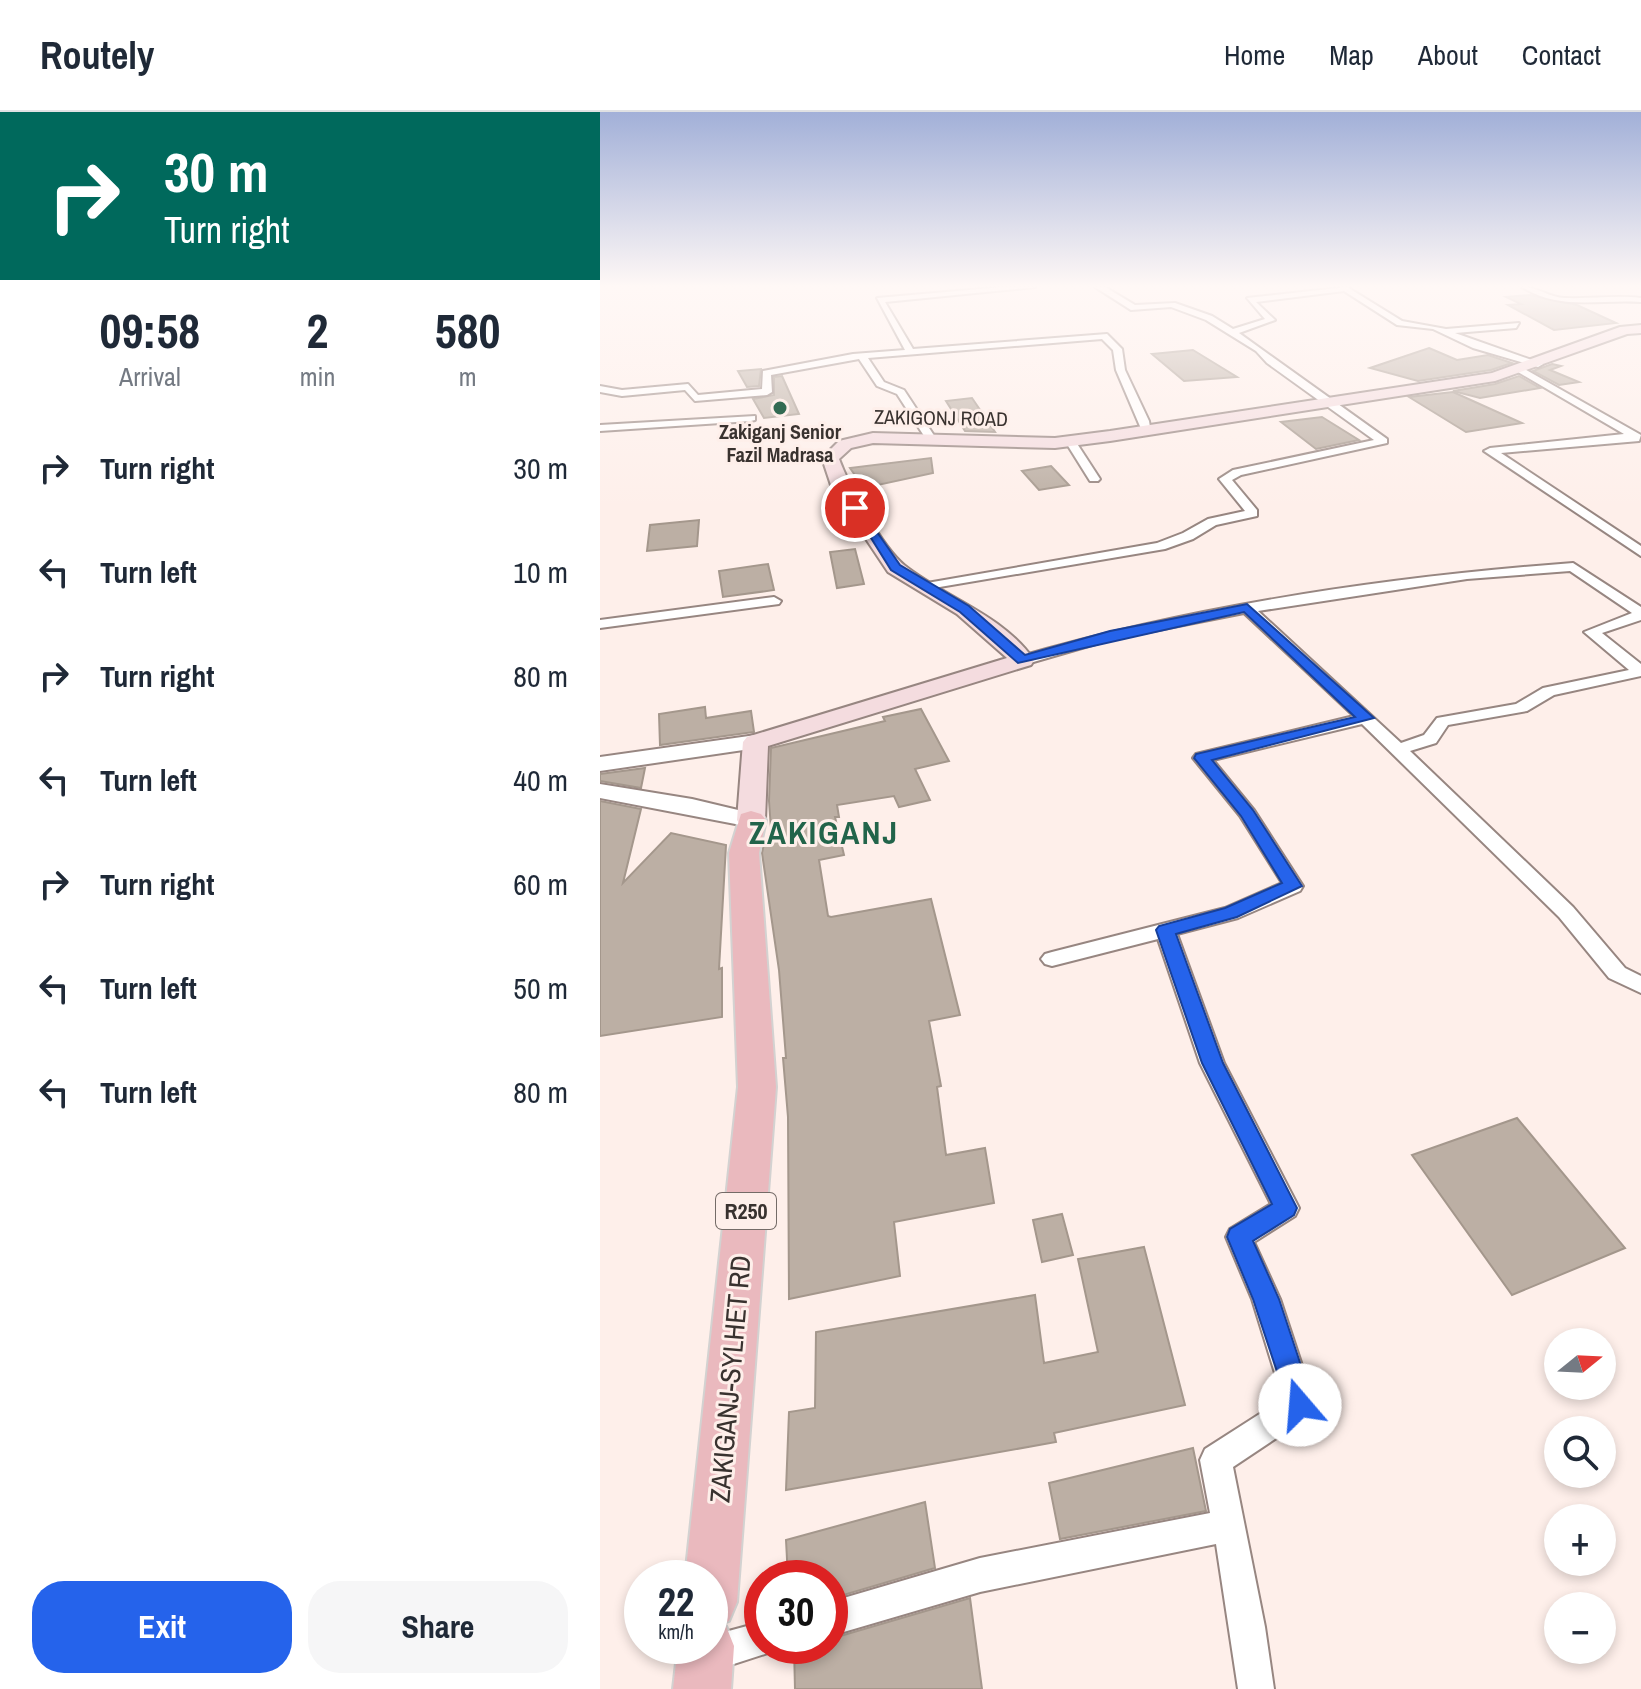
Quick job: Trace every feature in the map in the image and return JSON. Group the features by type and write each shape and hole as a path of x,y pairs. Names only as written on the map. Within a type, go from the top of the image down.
{"main road":[{"name":"ZAKIGONJ ROAD","path":"1023,660 965,609 895,568 841,488 830,458 845,444 873,438 930,437 1070,441 1331,402 1530,367 1549,361"},
{"path":"751,820 756,742 1023,660"},
{"name":"ZAKIGANJ-SYLHET RD","path":"714,1560 757,1087 744,853 751,820"}],"street":[{"path":"600,389 622,393 688,387 695,398 767,392 766,373 836,361"},
{"path":"865,361 880,384 901,392 930,437"},
{"path":"1117,361 1142,410 1147,431"},
{"path":"927,587 1160,546 1188,536 1212,522 1253,513 1225,479 1237,472 1383,441 1272,361"},
{"path":"1514,361 1530,367 1638,438"},
{"path":"600,428 751,418"},
{"path":"1613,421 1627,420"},
{"path":"1638,438 1490,451 1641,552"},
{"path":"1070,441 1094,479"},
{"path":"1023,660 1110,635 1247,608 1467,575 1573,567 1641,614"},
{"path":"600,624 774,601"},
{"path":"1247,608 1292,653 1366,718 1566,912 1617,973 1641,985"},
{"path":"1398,749 1430,739 1443,721 1521,708 1549,691 1640,672 1625,656 1591,632 1641,614"},
{"path":"1052,959 1231,913 1293,886 1248,814 1202,758 1366,718"},
{"path":"600,764 756,742"},
{"path":"600,791 692,806 751,820"},
{"path":"1165,930 1212,1063 1286,1208 1239,1237 1266,1299 1300,1405 1216,1460 1256,1689"},
{"path":"848,1614 980,1575 1229,1525"}],"building":[{"path":"1160,361 1210,361 1237,377 1184,381"},
{"path":"1392,361 1512,363 1491,370 1418,381 1370,368"},
{"path":"1552,364 1561,366 1550,370 1579,382 1559,385 1533,371"},
{"path":"761,369 759,386 747,387 738,371"},
{"path":"782,376 799,414 764,418 753,399 774,395 774,377"},
{"path":"1519,376 1540,388 1480,398 1453,391 1495,384"},
{"path":"1453,392 1522,423 1466,432 1409,397"},
{"path":"972,398 995,432 965,431 946,401"},
{"path":"1322,417 1359,440 1316,449 1281,422"},
{"path":"931,458 933,473 864,488 850,468"},
{"path":"1051,466 1069,485 1039,490 1022,471"},
{"path":"699,520 697,546 647,551 650,525"},
{"path":"855,549 864,584 837,588 830,552"},
{"path":"768,564 774,590 723,597 719,571"},
{"path":"705,707 706,718 751,711 754,732 660,745 659,714"},
{"path":"921,709 949,761 915,769 930,800 899,807 894,796 837,805 839,817 835,817 844,855 819,860 828,916 931,899 960,1015 929,1021 941,1086 937,1087 946,1155 985,1148 994,1203 894,1222 900,1276 789,1299 788,1117 783,1058 786,1058 779,970 762,853 764,844 772,843 769,801 771,748 885,721 883,717"},
{"path":"645,768 641,788 600,781 600,774"},
{"path":"600,801 641,809 623,883 671,833 726,845 719,969 722,968 722,1017 600,1036"},
{"path":"1517,1118 1625,1248 1512,1295 1412,1155"},
{"path":"1062,1214 1073,1255 1042,1262 1033,1220"},
{"path":"1144,1247 1185,1405 1054,1433 1056,1442 786,1490 789,1412 815,1408 816,1332 1035,1295 1044,1363 1098,1352 1078,1259"},
{"path":"1193,1448 1206,1511 1060,1539 1049,1483"},
{"path":"925,1502 935,1568 848,1594 848,1560 787,1560 786,1540"},
{"path":"970,1598 982,1689 795,1689 794,1664 848,1664 848,1634"}],"place":[{"name":"Zakiganj Senior Fazil Madrasa","path":"780,408"}],"district":[{"name":"ZAKIGANJ","path":"824,833"}],"route":[{"path":"855,508 895,568 965,609 1023,660 1110,635 1247,608 1292,653 1366,718 1202,758 1248,814 1293,886 1231,913 1165,930 1212,1063 1286,1208 1239,1237 1266,1299 1300,1405"}]}
